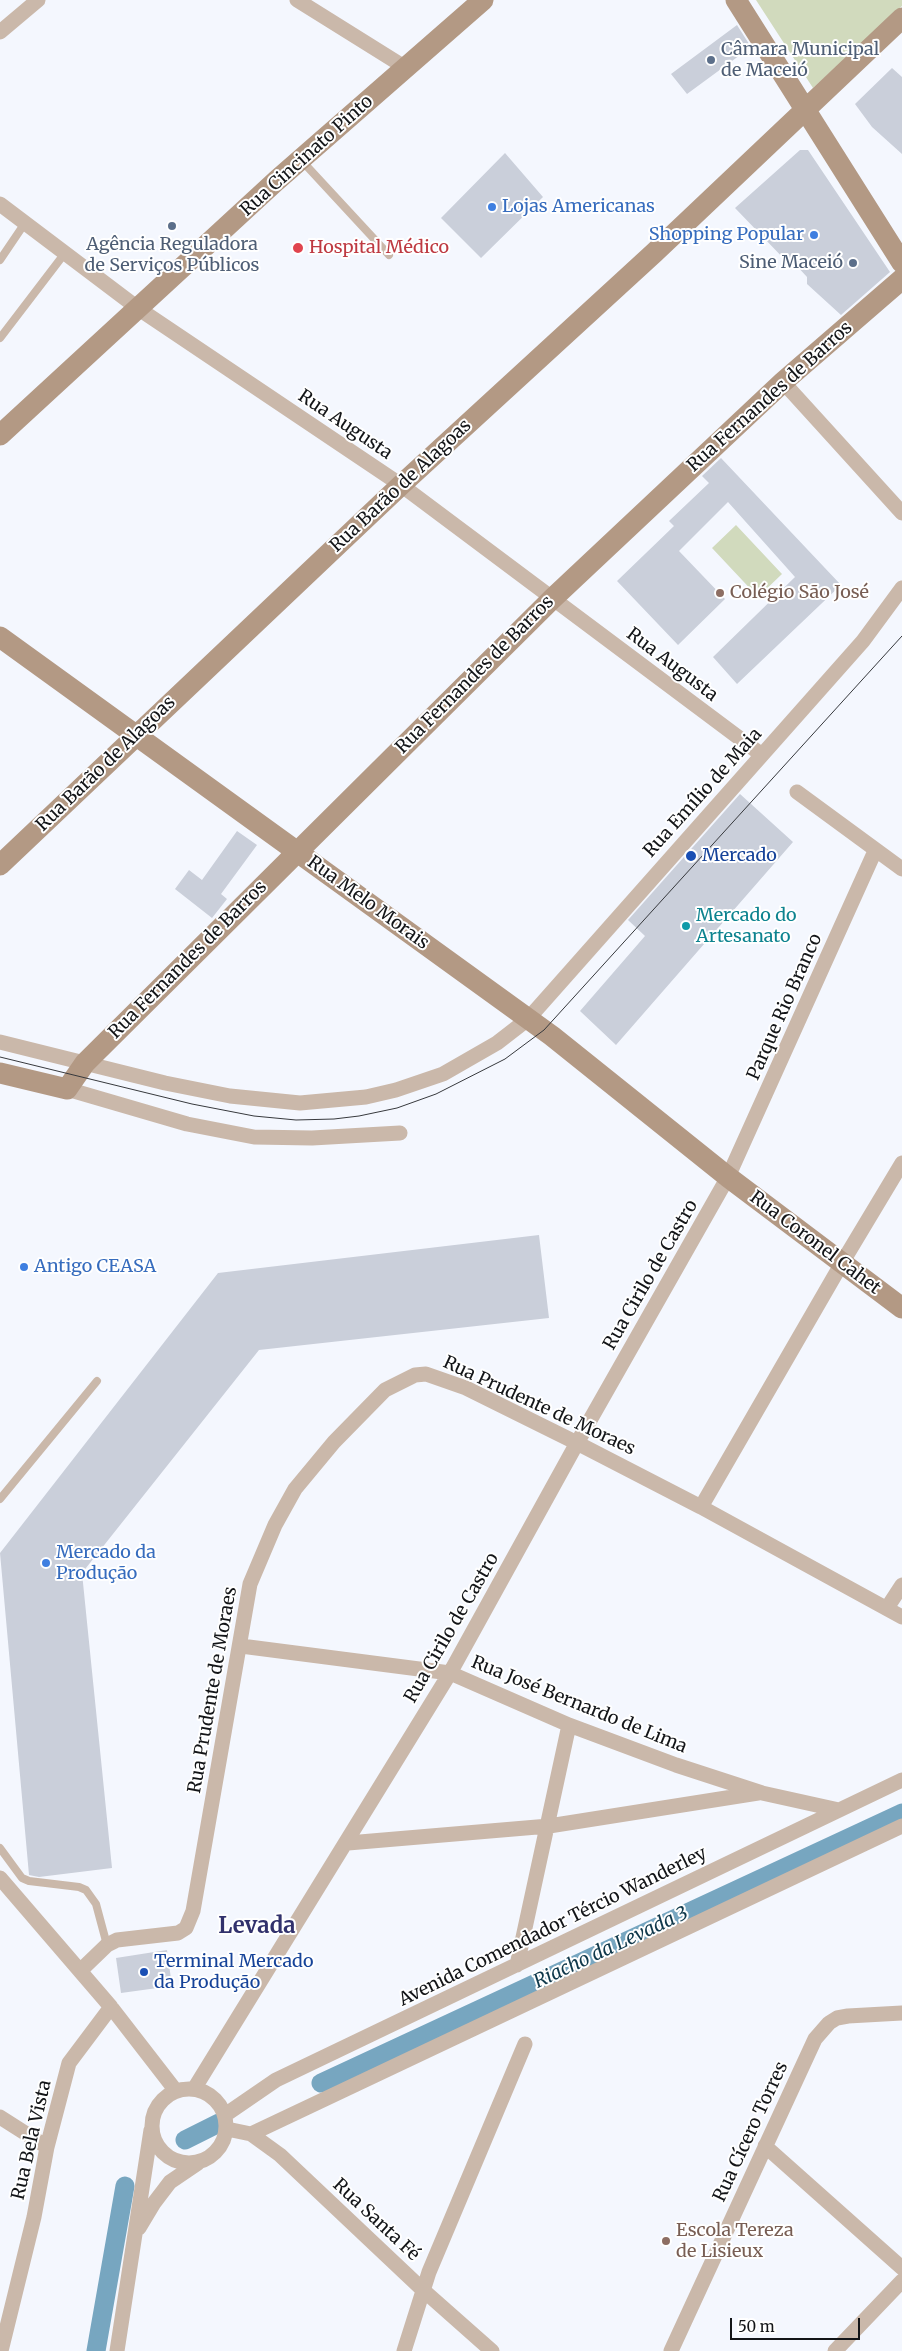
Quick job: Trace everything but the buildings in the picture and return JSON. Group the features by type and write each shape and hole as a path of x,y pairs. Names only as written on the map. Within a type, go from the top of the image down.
{"street":[{"path":"0,32 38,0"},
{"path":"297,0 406,68"},
{"name":"Rua Cincinato Pinto","path":"0,435 301,160 483,0"},
{"path":"736,0 902,263"},
{"name":"Rua Barão de Alagoas","path":"0,865 401,485 654,253 902,18"},
{"name":"Rua Augusta","path":"0,206 139,309 401,485 762,755"},
{"name":"Rua Fernandes de Barros","path":"68,1089 85,1063 552,599 783,382 902,279"},
{"path":"783,382 902,513"},
{"name":"Rua Emílio de Maia","path":"0,1042 230,1096 300,1103 366,1097 396,1090 443,1074 497,1043 528,1019 863,641 902,588"},
{"name":"Rua Melo Morais","path":"0,637 137,734 552,1036 728,1178"},
{"path":"797,792 902,869"},
{"name":"Parque Rio Branco","path":"728,1178 875,851"},
{"path":"0,1073 68,1089 187,1124 254,1137 312,1138 400,1133"},
{"path":"701,1507 902,1163"},
{"name":"Rua Coronel Cahet","path":"728,1178 902,1308"},
{"name":"Rua Cirilo de Castro","path":"194,2089 348,1843 450,1673 577,1443 728,1178"},
{"name":"Rua Prudente de Moraes","path":"80,1971 107,1945 117,1940 178,1933 186,1928 191,1917 241,1646 250,1584 275,1525 295,1489 334,1442 385,1390 415,1375 426,1374 466,1388 577,1443 701,1507 902,1617"},
{"path":"887,1608 902,1585"},
{"name":"Rua José Bernardo de Lima","path":"241,1646 450,1673 569,1725 676,1765 762,1793 838,1810"},
{"path":"517,1965 569,1725"},
{"name":"Avenida Comendador Tércio Wanderley","path":"226,2122 276,2080 902,1780"},
{"path":"348,1843 548,1826 762,1793"},
{"path":"251,2134 902,1826"},
{"path":"0,1878 110,2007 176,2091"},
{"name":"Rua Bela Vista","path":"1,2351 34,2217 47,2147 69,2063 110,2007"},
{"name":"Rua Cícero Torres","path":"671,2351 815,2039 829,2023 848,2016 899,2013"},
{"path":"404,2351 423,2290 525,2044"},
{"path":"117,2351 137,2232 140,2196 153,2117 158,2106 166,2097 176,2091 194,2089 213,2097 220,2105 226,2122 224,2141 218,2151 209,2159 198,2163 170,2182 154,2203 137,2232"},
{"path":"0,2118 47,2147"},
{"name":"Rua Santa Fé","path":"226,2122 251,2134 280,2156 423,2290 492,2351"},
{"path":"152,2129 155,2142 162,2152 172,2160 185,2164 198,2163"},
{"path":"766,2146 902,2268"},
{"path":"835,2351 902,2281"}],"lane":[{"path":"301,160 389,255"},
{"path":"0,260 25,223"},
{"path":"0,338 65,253"},
{"path":"0,1499 97,1381"},
{"path":"0,1848 22,1878 29,1881 79,1887 86,1890 96,1904 107,1945"}],"green space":[{"path":"756,0 902,0 902,6 813,88"},
{"path":"736,525 782,574 758,597 712,548"}],"waterway":[{"name":"Riacho da Levada 3","path":"321,2083 902,1813"},
{"name":"Riacho da Levada 3","path":"185,2140 219,2123"},
{"name":"Riacho da Levada 3","path":"96,2351 125,2186"}],"tram line":[{"path":"0,1057 192,1104 254,1116 296,1120 359,1116 397,1108 436,1094 505,1059 544,1030 902,636"}],"place":[{"name":"Câmara Municipal de Maceió","path":"711,60"},
{"name":"Lojas Americanas","path":"492,207"},
{"name":"Agência Reguladora de Serviços Públicos","path":"172,226"},
{"name":"Shopping Popular","path":"814,235"},
{"name":"Hospital Médico","path":"298,248"},
{"name":"Sine Maceió","path":"853,263"},
{"name":"Colégio São José","path":"720,593"},
{"name":"Mercado","path":"691,856"},
{"name":"Mercado do Artesanato","path":"686,926"},
{"name":"Antigo CEASA","path":"24,1267"},
{"name":"Mercado da Produção","path":"46,1563"},
{"name":"Terminal Mercado da Produção","path":"144,1972"},
{"name":"Escola Tereza de Lisieux","path":"666,2241"}],"district":[{"name":"Levada","path":"257,1927"}]}
